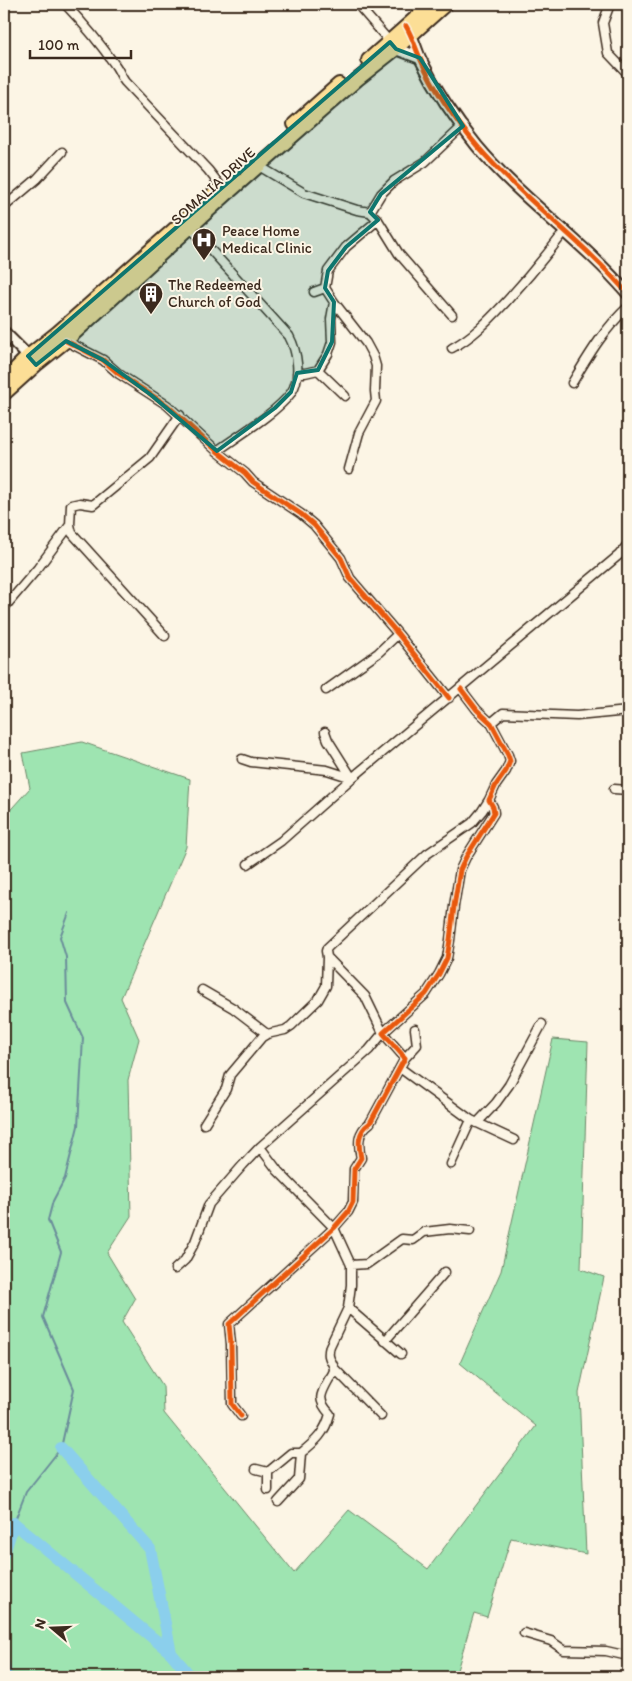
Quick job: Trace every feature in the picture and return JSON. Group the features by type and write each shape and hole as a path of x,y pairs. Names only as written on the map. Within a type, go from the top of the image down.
{"main road":[{"path":"409,30 430,4"},
{"name":"SOMALIA DRIVE","path":"32,361 66,341 190,227 224,190 259,166 358,79 409,30 446,4"},
{"name":"SOMALIA DRIVE","path":"5,387 58,332 224,190 319,102 393,45"}],"street":[{"path":"65,4 109,56 125,82 208,170 224,190"},
{"path":"357,4 393,45 420,58"},
{"path":"610,4 603,24 608,53 628,74"},
{"path":"409,30 420,58 438,92 477,145 505,176 610,274 628,294"},
{"path":"370,212 381,194 394,181 425,162 463,126"},
{"path":"4,207 37,179 62,152"},
{"path":"259,166 304,192 358,210 370,212 378,220 399,254 452,315"},
{"path":"349,469 359,433 376,401 376,366 366,342 325,288 328,271 334,263 346,248 378,220"},
{"path":"190,227 289,336 293,344 297,372 291,392 275,408 217,451"},
{"path":"452,348 473,335 491,318 529,276 565,231"},
{"path":"314,292 325,288"},
{"path":"297,372 305,374 318,370 328,354 332,342 331,319 334,302"},
{"path":"572,383 612,322 628,308"},
{"path":"4,332 32,361"},
{"path":"66,341 103,360 119,374 167,405 253,482 301,514 314,525 337,552 350,578 449,698"},
{"path":"318,370 345,396"},
{"path":"165,636 72,533 70,525 72,505 80,503 93,505 133,474 150,458 180,416"},
{"path":"4,608 38,568 70,525"},
{"path":"248,864 281,841 352,778 461,689 619,555 628,544"},
{"path":"326,690 378,653 398,634"},
{"path":"204,1124 226,1089 230,1075 267,1034 285,1030 291,1026 318,1000 326,986 328,957 326,951 333,942 427,854 472,823 482,811 506,771 510,761 508,754 491,723 477,710 461,689"},
{"path":"491,723 503,713 577,716 628,710"},
{"path":"325,732 352,778"},
{"path":"242,759 251,762 327,770 352,778"},
{"path":"614,789 628,790"},
{"path":"175,1269 185,1260 195,1242 209,1204 260,1147 369,1050 383,1033 426,994 447,958 460,870 466,857 494,813 493,807 488,800"},
{"path":"328,957 365,996 383,1033 405,1058"},
{"path":"202,990 233,1008 267,1034"},
{"path":"451,1164 474,1121 496,1103 509,1085 542,1024"},
{"path":"242,1416 232,1404 232,1344 229,1324 334,1228 348,1212 353,1202 354,1169 361,1158 358,1145 361,1134 370,1123 405,1058 417,1045 415,1029"},
{"path":"400,1068 474,1121 514,1140"},
{"path":"260,1147 278,1171 334,1228 351,1265 348,1308 328,1353 334,1368 381,1416"},
{"path":"351,1265 367,1264 402,1239 413,1240 424,1232 450,1229 470,1231"},
{"path":"385,1341 446,1272"},
{"path":"348,1308 401,1354"},
{"path":"256,1470 268,1472 291,1453 301,1453 322,1435 330,1414 322,1406 320,1400 334,1368"},
{"path":"278,1502 300,1478 301,1453"},
{"path":"268,1472 268,1490"},
{"path":"524,1633 551,1641 564,1650 606,1651 628,1656"}],"highlighted area":[{"path":"390,42 396,49 420,58 463,126 381,194 370,212 378,220 346,247 328,271 325,288 334,302 332,342 318,370 297,373 291,392 275,408 217,451 151,395 103,360 66,341 36,365 28,356"}],"green space":[{"path":"82,742 190,779 186,847 121,998 139,1039 128,1080 131,1216 107,1253 135,1299 122,1322 163,1386 164,1413 294,1573 349,1510 428,1569 536,1426 460,1363 501,1271 553,1039 588,1042 581,1269 604,1277 579,1393 586,1554 511,1538 487,1617 474,1613 455,1677 4,1677 4,817 30,788 23,753"}],"waterway":[{"path":"14,1523 26,1492 61,1448 74,1389 43,1317 61,1252 48,1220 53,1201 65,1178 78,1126 83,1038 67,1003 66,957 60,937 69,913"},
{"path":"61,1448 150,1549 171,1653"},
{"path":"4,1553 14,1523 171,1653 191,1677"},
{"path":"4,1665 6,1677"}],"cycle path":[{"path":"406,26 432,82 469,137 515,185 592,256 628,294"},
{"path":"66,341 103,360 119,374 167,405 253,482 301,514 314,525 341,558 350,578 449,698"},
{"path":"241,1416 232,1404 229,1324 334,1228 348,1212 353,1202 354,1169 361,1158 359,1148 361,1134 370,1123 405,1058 383,1033 426,994 447,958 460,870 466,857 494,813 489,800 510,761 491,723 477,710 461,689"}],"place":[{"name":"Peace Home Medical Clinic","path":"204,261"},
{"name":"The Redeemed Church of God","path":"151,315"}]}
